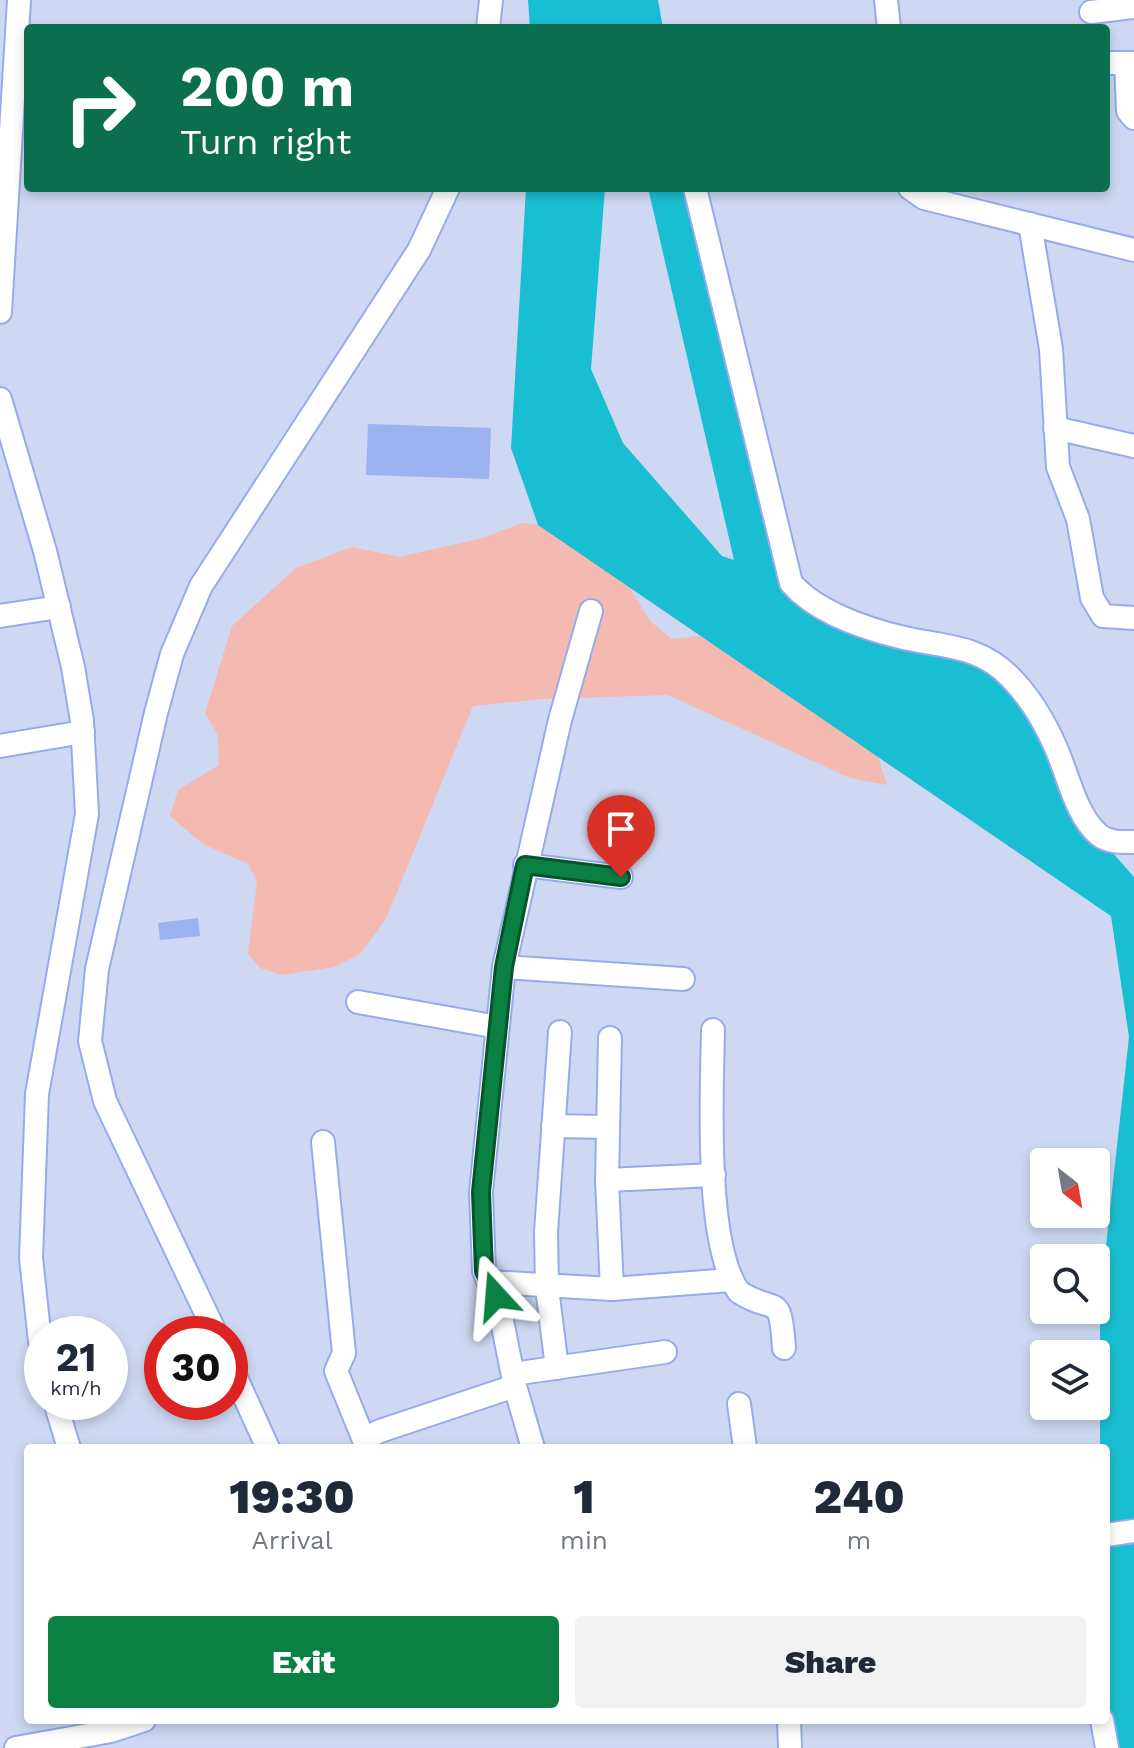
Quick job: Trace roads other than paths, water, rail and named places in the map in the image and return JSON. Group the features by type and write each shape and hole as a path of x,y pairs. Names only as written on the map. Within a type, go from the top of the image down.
{"street":[{"path":"0,312 19,0"},
{"path":"488,24 491,0"},
{"path":"886,0 889,24"},
{"path":"1091,12 1134,7"},
{"path":"1122,63 1128,111 1134,118"},
{"path":"207,1316 105,1101 90,1041 97,969 172,654 201,586 411,263 446,192"},
{"path":"696,192 791,583 813,604 862,624 904,638 964,648 989,659 1011,677 1033,707 1055,745 1088,821 1100,836 1116,842 1134,842"},
{"path":"916,192 924,198 1134,250"},
{"path":"1030,224 1051,349 1058,467 1078,519 1096,609 1103,616 1134,618"},
{"path":"0,399 8,452 59,607 83,732 87,814 37,1094 31,1258 37,1316"},
{"path":"1055,428 1134,446"},
{"path":"0,616 59,607"},
{"path":"532,1444 514,1380 500,1311 483,1260 481,1192 504,967 560,720 591,611"},
{"path":"0,746 83,732"},
{"path":"525,865 621,877"},
{"path":"504,967 683,979"},
{"path":"358,1002 498,1027"},
{"path":"713,1030 714,1175 723,1252 731,1280 749,1298 772,1304 780,1311 784,1348"},
{"path":"557,1368 547,1288 560,1032"},
{"path":"610,1038 607,1180 612,1289"},
{"path":"553,1126 607,1127"},
{"path":"323,1142 344,1353 336,1371 365,1444 514,1380 557,1368 665,1352"},
{"path":"607,1180 714,1175"},
{"path":"489,1282 547,1288 612,1289 731,1280"},
{"path":"248,1404 266,1444"},
{"path":"739,1404 744,1444"},
{"path":"60,1420 68,1444"},
{"path":"1110,1534 1134,1531"},
{"path":"16,1748 111,1731 132,1724"},
{"path":"789,1724 790,1748"},
{"path":"1103,1724 1107,1748"}],"water":[{"path":"528,0 658,0 662,24 530,24"},
{"path":"526,192 605,192 591,369 623,443 722,556 734,560 649,192 696,192 785,585 888,632 981,651 1020,700 1092,829 1134,877 1134,1748 1114,1748 1111,1737 1110,1444 1100,1444 1100,1420 1110,1420 1110,1340 1100,1340 1100,1324 1110,1324 1110,1244 1106,1244 1129,1037 1111,916 538,525 511,448"}]}
